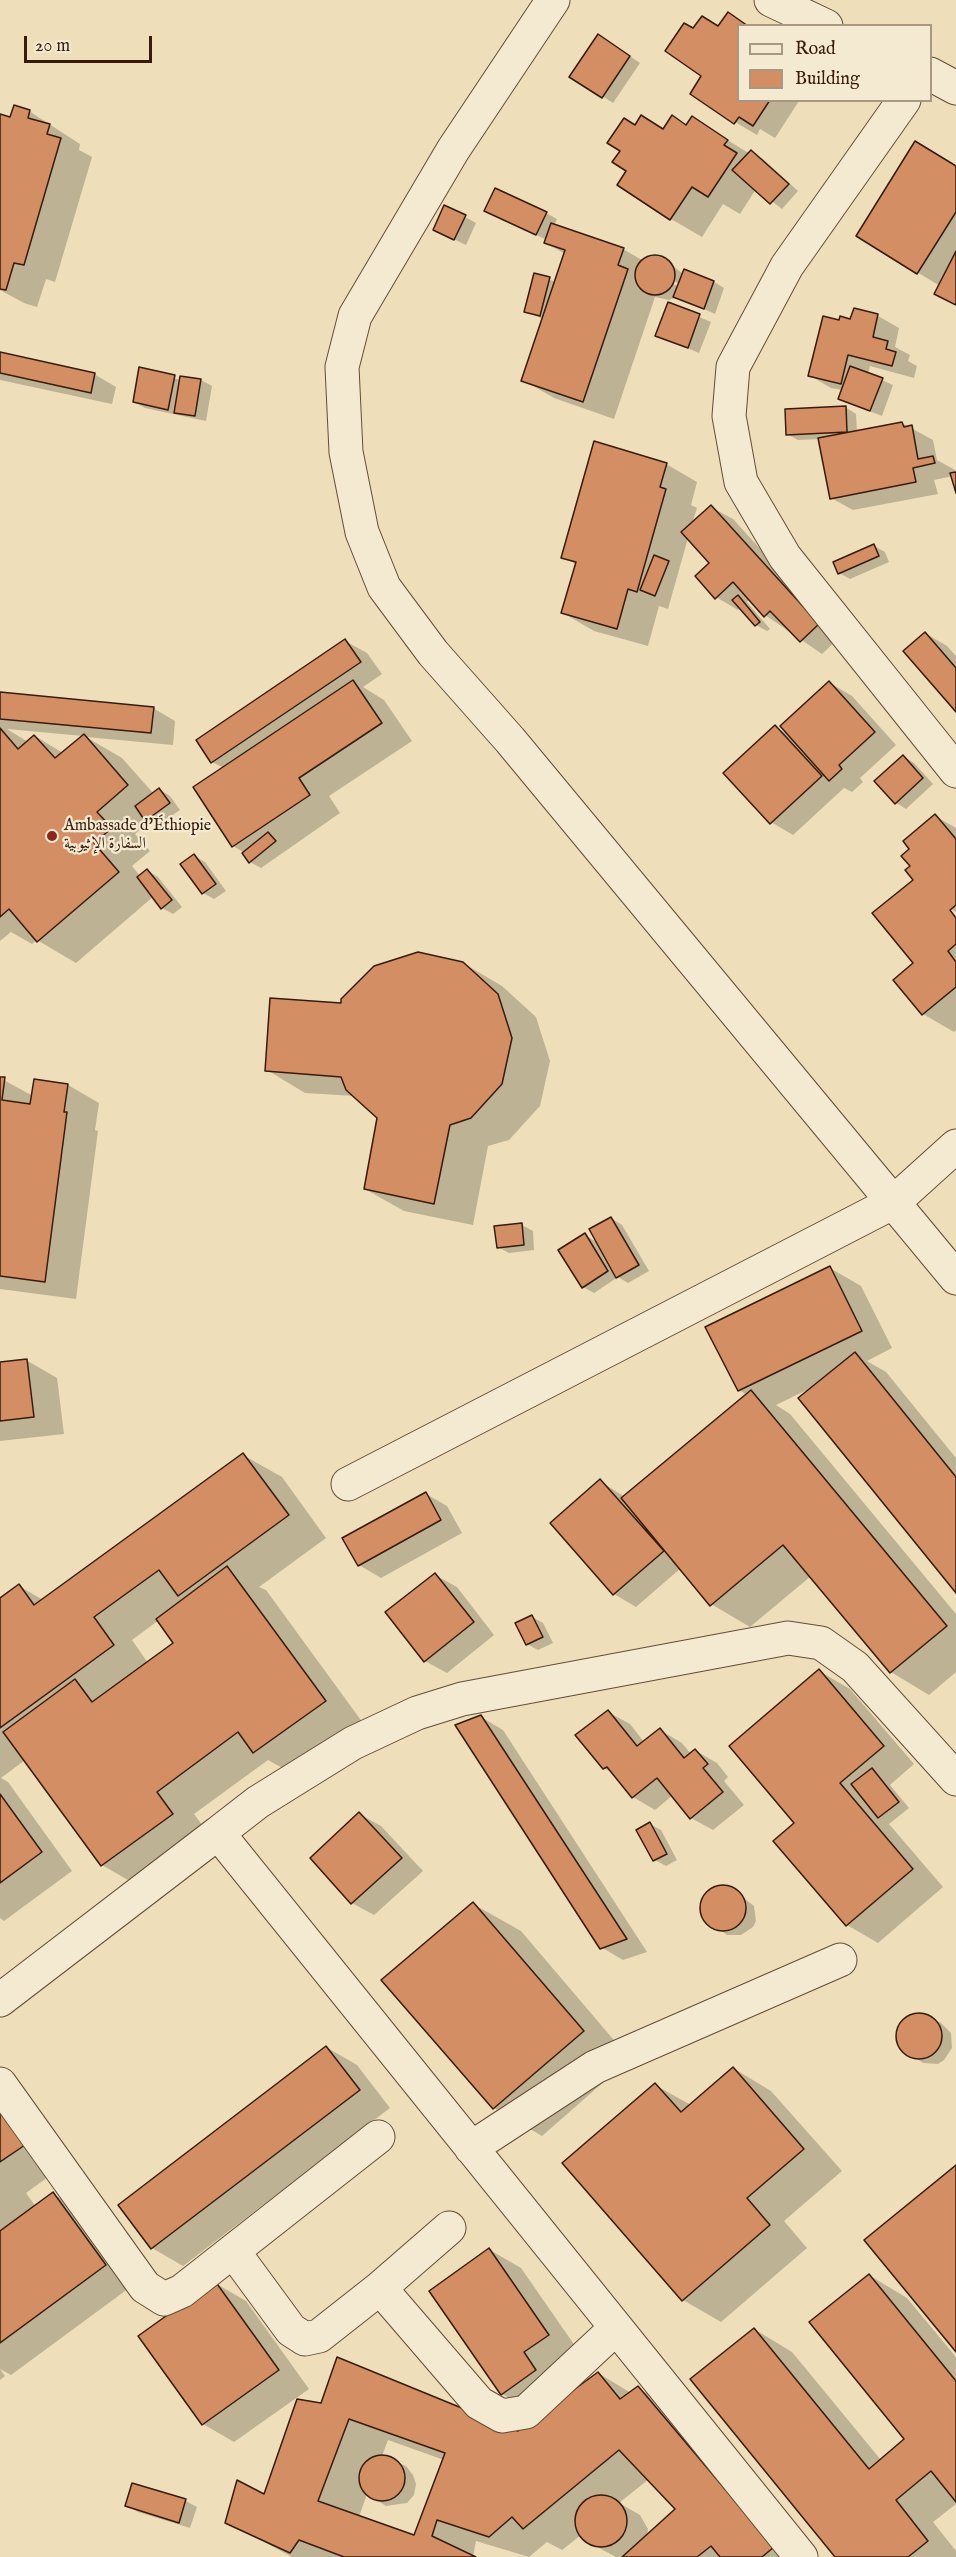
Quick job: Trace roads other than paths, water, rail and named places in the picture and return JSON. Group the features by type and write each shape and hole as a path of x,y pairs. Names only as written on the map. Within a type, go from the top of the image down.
{"street":[{"path":"553,0 453,150 355,316 342,367 346,452 362,532 384,587 433,653 510,740 956,1278"},
{"path":"771,0 822,24"},
{"path":"932,75 956,88"},
{"path":"903,102 787,266 733,367 729,416 741,482 785,557 956,771"},
{"path":"348,1484 894,1202 956,1146"},
{"path":"0,2000 258,1802 353,1743 417,1713 462,1699 788,1638 821,1643 855,1667 956,1779"},
{"path":"218,1833 801,2557"},
{"path":"471,2148 595,2067 840,1960"},
{"path":"0,2084 145,2287 164,2299 182,2291 378,2138"},
{"path":"233,2251 291,2330 304,2339 319,2336 380,2288 449,2228"},
{"path":"380,2288 479,2403 502,2416 526,2412 616,2328"}],"place":[{"name":"Ambassade d'Éthiopie السفارة الإثيوبية","path":"52,836"}]}
